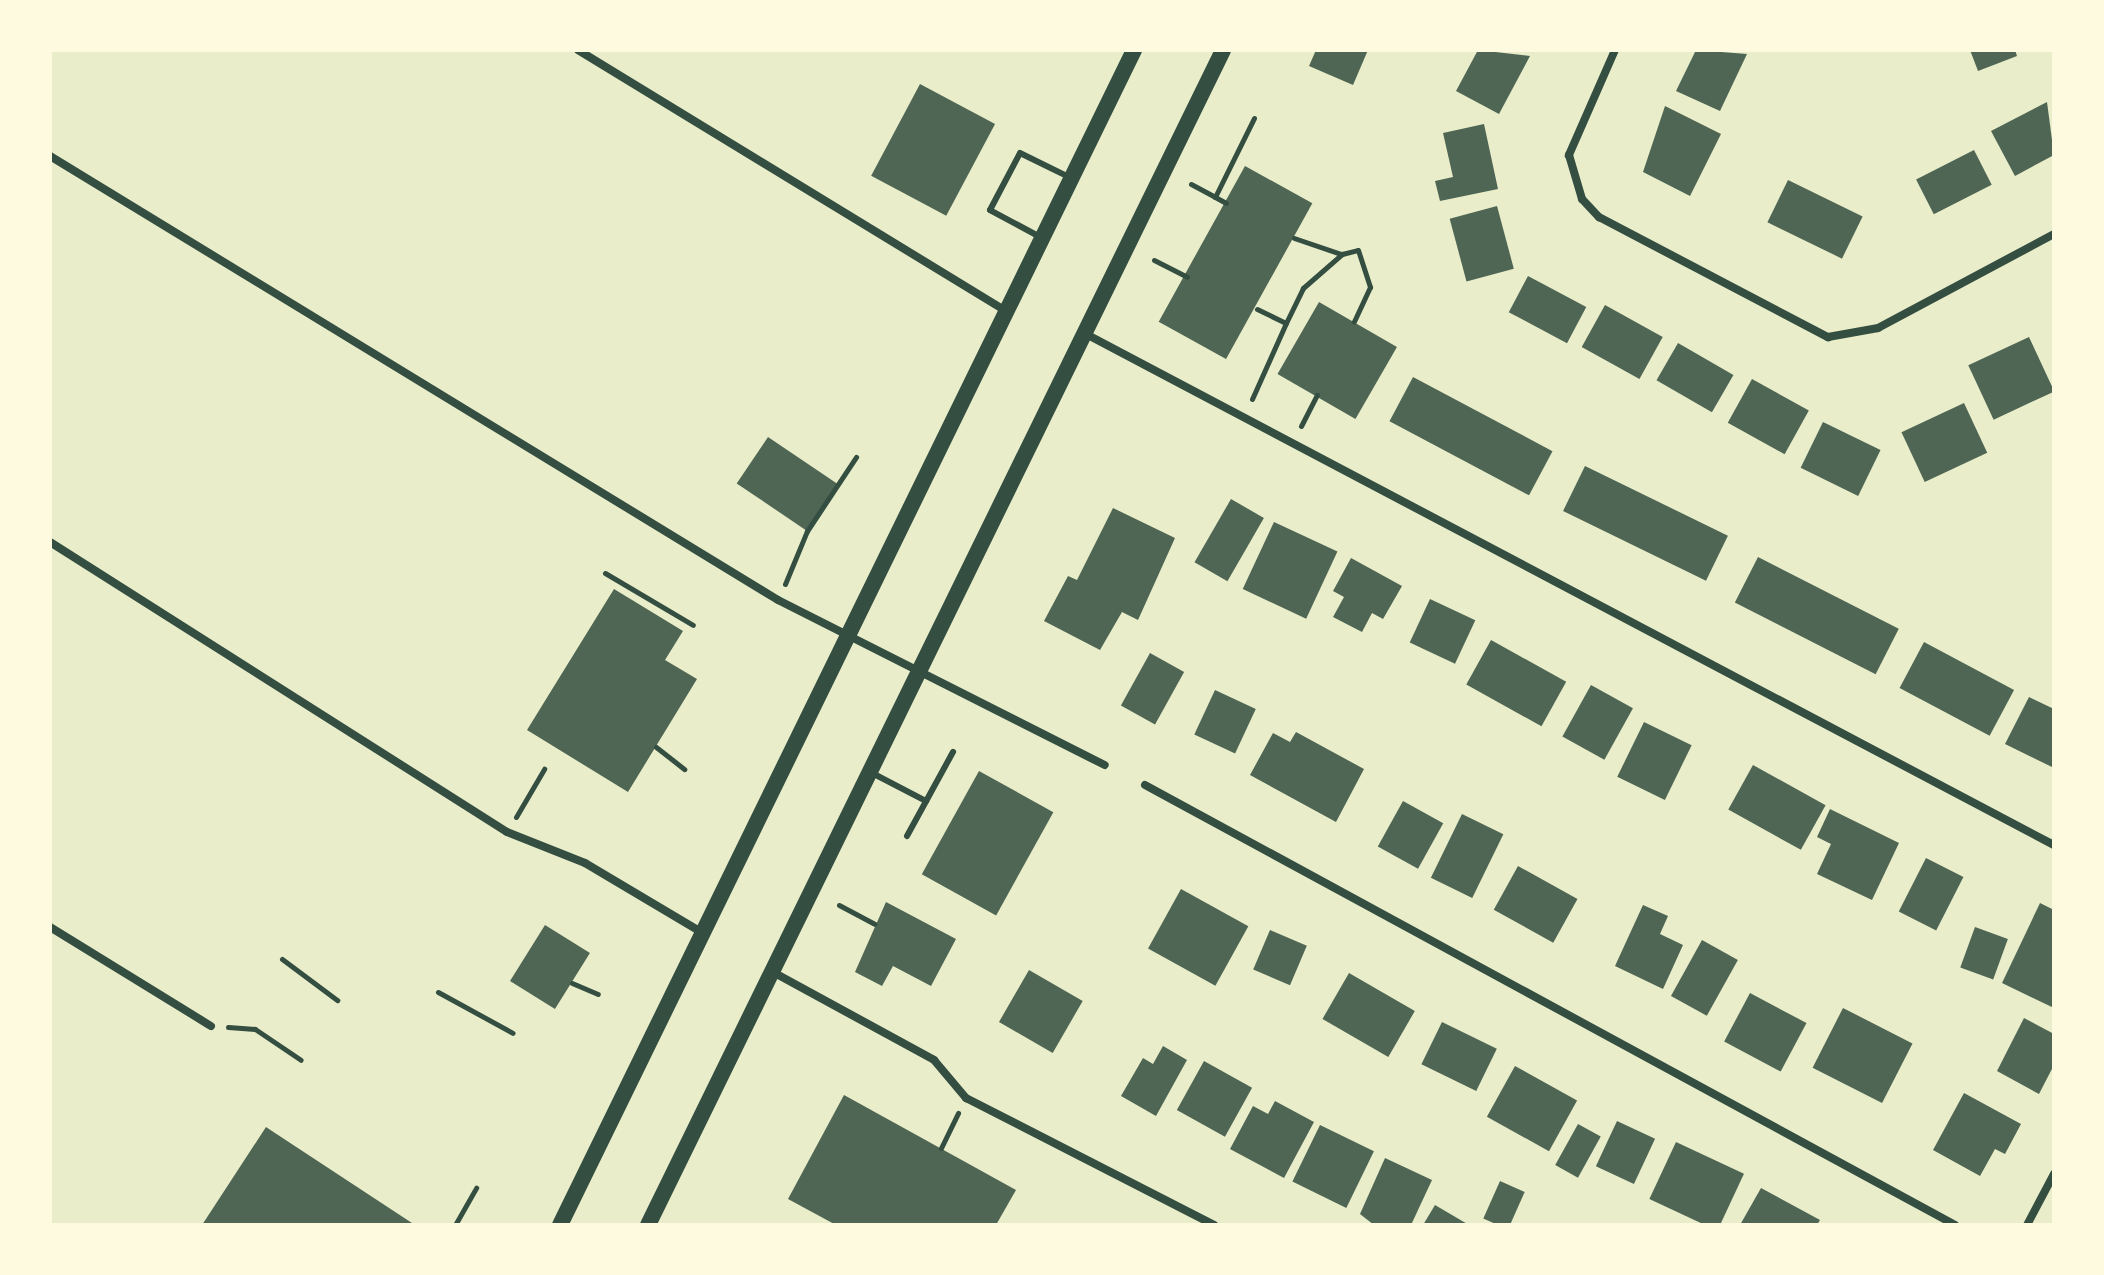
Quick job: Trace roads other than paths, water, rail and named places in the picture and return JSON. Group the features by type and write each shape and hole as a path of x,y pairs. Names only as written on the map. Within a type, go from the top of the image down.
{"main road":[{"path":"560,1225 1134,50"},
{"path":"648,1225 1223,50"}],"street":[{"path":"578,50 1006,311"},
{"path":"1615,50 1569,155 1582,199 1599,217 1828,337 1878,328 2054,234"},
{"path":"50,156 778,600 1105,765"},
{"path":"1084,333 1244,416 1291,447 2054,845"},
{"path":"50,542 507,832 585,863 703,933"},
{"path":"1145,785 1955,1225"},
{"path":"50,927 211,1026"},
{"path":"771,971 934,1060 966,1098 1214,1225"},
{"path":"2027,1225 2054,1174"}],"lane":[{"path":"1042,238 990,210 1020,153 1071,178"},
{"path":"907,836 953,752"},
{"path":"868,771 926,801"}]}
